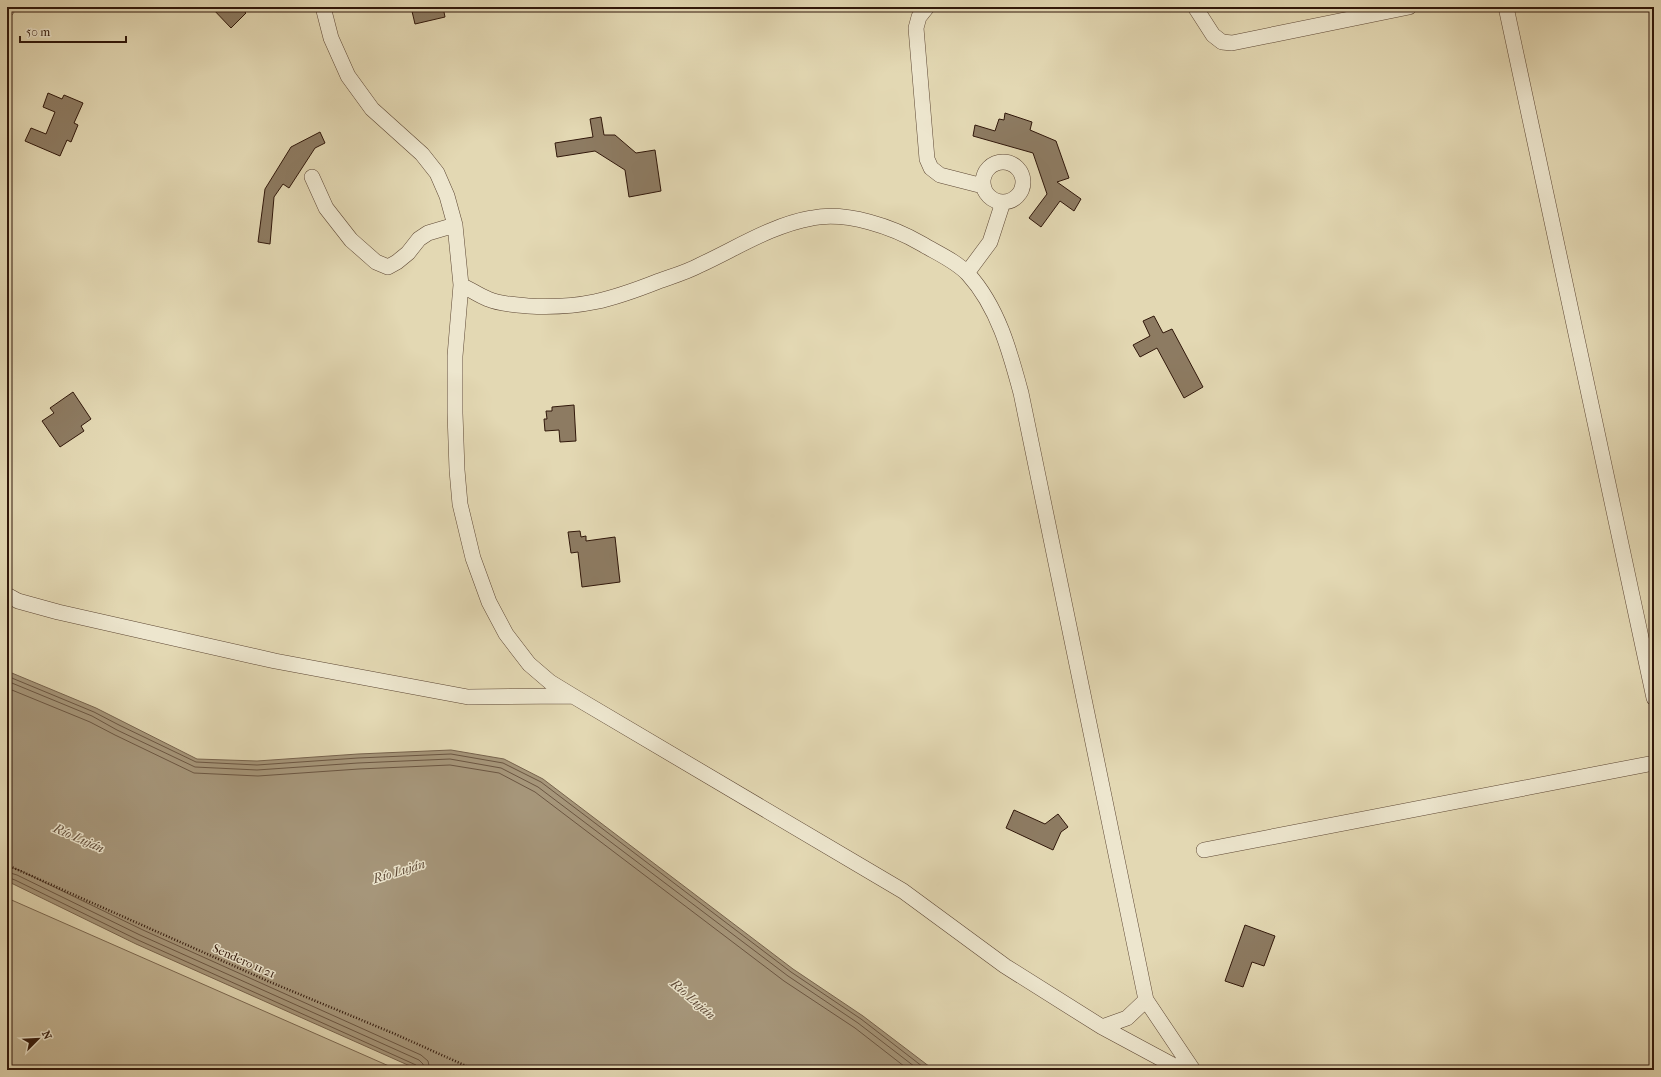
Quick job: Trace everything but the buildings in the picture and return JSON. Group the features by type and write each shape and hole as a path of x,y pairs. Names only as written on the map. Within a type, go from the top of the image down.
{"street":[{"path":"324,7 331,38 348,76 372,109 422,154 437,173 447,196 455,225 461,285 455,356 455,412 460,504 473,558 489,602 506,634 529,664 550,682 573,696 904,891 1005,966 1102,1027 1182,1070"},
{"path":"927,7 919,17 916,28 927,159 931,168 940,175 983,186"},
{"path":"1195,7 1214,35 1222,42 1232,43 1409,7"},
{"path":"1506,7 1654,698"},
{"path":"1006,162 1017,168 1023,180 1023,186 1016,198 1003,202 990,198 983,186 984,173 993,164 1006,162"},
{"path":"312,177 326,208 351,240 376,262 388,266 397,262 408,253 419,239 455,225"},
{"path":"967,273 990,242 1003,202"},
{"path":"461,285 488,300 516,306 556,308 590,304 620,296 698,266 777,228 813,217 844,217 873,223 904,234 944,257 967,273 997,319 1010,354 1021,393 1146,1000 1193,1070"},
{"path":"7,595 18,600 58,612 259,657 468,697 573,696"},
{"path":"1204,850 1654,763"},
{"path":"1102,1027 1128,1018 1146,1000"}],"path":[{"name":"Sendero 11 21","path":"7,865 270,982 395,1034 475,1070"}],"shaded area":[{"path":"7,898 398,1070 7,1070"}],"water":[{"name":"Río Luján","path":"7,671 96,708 197,759 257,761 358,754 451,750 504,759 543,779 793,969 863,1016 934,1070 419,1070 136,944 7,881"}]}
